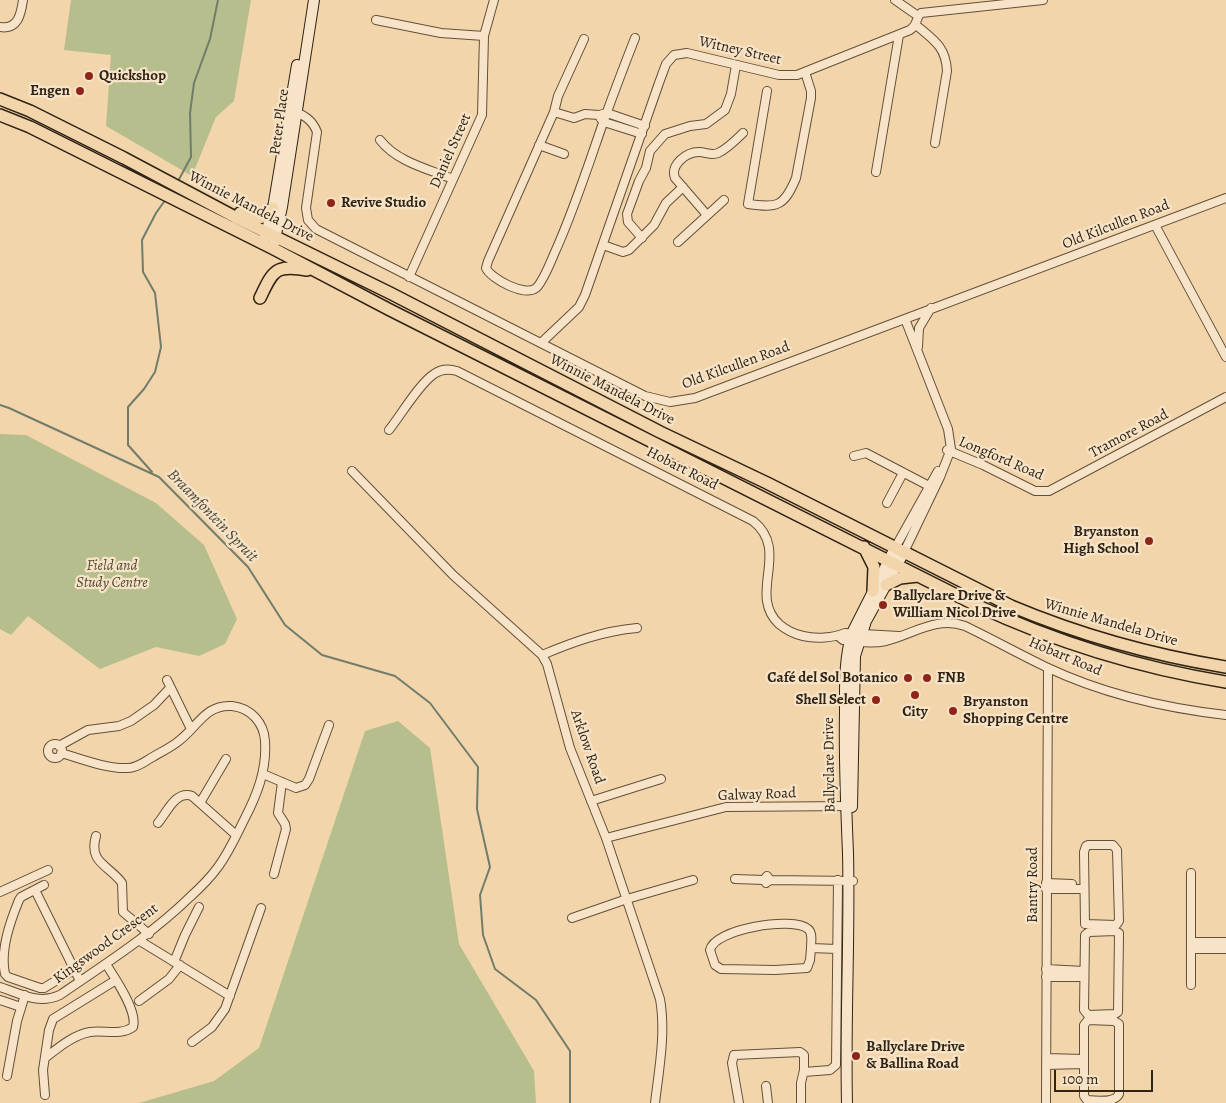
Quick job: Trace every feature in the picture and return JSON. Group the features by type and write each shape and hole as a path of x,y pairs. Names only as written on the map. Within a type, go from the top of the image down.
{"main road":[{"name":"Winnie Mandela Drive","path":"0,99 30,110 210,203 318,272 993,613 1059,639 1166,670 1226,682"},
{"name":"Winnie Mandela Drive","path":"0,115 30,127 179,201 390,293 652,428 767,482 1011,606 1046,620 1136,648 1226,667"},
{"path":"210,203 258,219 268,215 273,208"},
{"path":"260,298 270,278 284,268 293,267 318,272"},
{"path":"864,547 874,567 873,592"},
{"path":"886,585 900,578 918,576"}],"street":[{"path":"0,26 10,27 14,25 24,0"},
{"name":"Peter Place","path":"270,240 282,207 308,0"},
{"name":"Peter Place","path":"270,240 273,208 314,0"},
{"name":"Daniel Street","path":"409,277 482,115 484,36 494,0"},
{"path":"895,0 918,16"},
{"path":"935,142 947,71 947,60 939,44 916,25 918,16 925,12 1042,0"},
{"path":"376,20 441,33 484,36"},
{"name":"Witney Street","path":"540,343 582,302 666,64 674,55 687,53 779,76 790,76 805,72 899,35 916,25"},
{"path":"876,172 899,35"},
{"path":"584,39 486,268 497,279 518,289 529,291 535,289 563,234 603,117 635,38"},
{"path":"642,238 628,222 626,216 646,168 648,155 666,134 690,126 706,124 725,110 731,94 736,65"},
{"path":"767,91 748,204 769,207 778,204 786,196 793,185 798,169 811,98 811,91 805,72"},
{"name":"Old Kilcullen Road","path":"293,112 313,123 317,132 306,208 310,224 320,232 645,396 670,402 695,398 1226,198"},
{"path":"554,112 574,118 585,114 645,126"},
{"path":"603,117 642,134"},
{"path":"706,216 674,174 675,167 681,160 696,153 717,154 743,133"},
{"path":"380,140 397,156 453,180"},
{"path":"539,145 564,154"},
{"path":"603,245 626,252 654,225 666,203 683,187"},
{"path":"678,242 724,200"},
{"path":"1155,225 1226,357"},
{"path":"918,350 920,328 931,308"},
{"path":"905,319 944,421 949,451"},
{"name":"Hobart Road","path":"389,430 434,374 442,370 457,371 753,521 761,528 769,544 771,558 766,592 767,603 773,616 785,629 797,635 809,637 838,636 843,640 856,637 899,636 933,624 956,622 1048,668 1138,700 1226,714"},
{"name":"Tramore Road","path":"1044,492 1057,489 1226,397"},
{"name":"Ballyclare Drive","path":"847,1103 846,880 849,806 845,679 856,637 873,592 900,550 949,451"},
{"name":"Ballyclare Drive","path":"900,550 930,486 949,451"},
{"name":"Longford Road","path":"949,451 983,465 1030,489 1044,492"},
{"path":"854,456 866,453 930,486"},
{"name":"Arklow Road","path":"352,471 453,575 542,655 551,674 570,748 606,838 660,999 663,1016 655,1103"},
{"path":"887,503 903,473"},
{"name":"Ballyclare Drive","path":"856,637 886,585 893,562"},
{"path":"542,655 579,640 616,630 637,628"},
{"name":"Bantry Road","path":"1046,1103 1048,668"},
{"path":"167,680 191,729"},
{"name":"Kingswood Crescent","path":"0,987 25,996 44,1000 52,999 149,934 179,908 211,876 229,850 255,798 264,774 264,732 255,717 246,710 233,706 215,708 202,717 175,743 133,767 120,768 106,765 60,749 88,730 119,726 130,721 154,705 170,688"},
{"path":"264,774 296,788 305,785 329,725"},
{"path":"200,803 226,759"},
{"path":"591,801 661,779"},
{"path":"274,874 286,829 278,813 282,782"},
{"path":"158,823 181,794 186,794 192,796 236,835"},
{"name":"Galway Road","path":"606,838 726,807 849,806"},
{"path":"96,836 93,845 94,854 101,864 122,883 123,912 149,934"},
{"path":"1086,846 1115,846 1117,850 1118,924 1085,924 1084,887 1086,846"},
{"path":"0,892 48,870"},
{"path":"1191,873 1191,985"},
{"path":"735,879 846,880 837,949 836,1065 830,1070 804,1072"},
{"path":"572,918 627,899 693,880"},
{"name":"Ballyclare Drive","path":"846,880 853,1103"},
{"path":"44,885 21,897 16,906 5,941 5,974 8,977 40,988 47,987 75,969"},
{"path":"1046,886 1084,887"},
{"path":"35,890 80,981"},
{"path":"139,1001 169,979 177,963 184,936 199,907"},
{"path":"192,1042 217,1021 230,996 261,908"},
{"path":"777,925 798,926 808,930 811,933 811,948 810,963 804,970 721,969 714,965 710,950 713,943 732,933 761,926 777,925"},
{"path":"1115,931 1119,933 1117,1014 1085,1014 1084,974 1084,935 1089,932 1115,931"},
{"path":"140,941 230,996"},
{"path":"1191,946 1226,942"},
{"path":"1191,946 1226,949"},
{"path":"811,948 837,949"},
{"path":"45,1058 75,1038 88,1032 126,1031 133,1027 134,1017 106,964"},
{"path":"1046,973 1084,974"},
{"path":"45,1094 43,1070 49,1030 53,1019 116,980"},
{"path":"7,1076 25,996"},
{"path":"0,1000 21,1007"},
{"path":"1086,1021 1118,1022 1119,1094 1116,1099 1090,1101 1085,1099 1083,1061 1084,1024 1086,1021"},
{"path":"739,1103 732,1063 734,1055 800,1052 804,1055 801,1103"},
{"path":"1046,1061 1083,1061"},
{"path":"766,1086 768,1103"}],"green space":[{"path":"71,0 251,0 234,101 216,117 192,176 106,126 111,55 64,50"},
{"name":"Field and Study Centre","path":"0,434 26,435 156,503 204,545 237,619 225,644 199,656 156,647 100,669 28,616 11,635 0,629"},
{"path":"398,721 430,748 459,944 534,1071 536,1103 139,1103 214,1081 259,1048 365,731"}],"waterway":[{"path":"177,183 191,157 190,113 194,83 210,39 218,0"},
{"path":"152,472 128,445 128,407 144,389 155,372 161,347 155,293 143,272 142,240 156,213 166,199"},
{"name":"Braamfontein Spruit","path":"0,405 159,477 248,567 285,625 322,655 395,676 430,703 478,767 477,809 490,867 480,895 483,935 495,969 536,1000 570,1051 570,1103"}],"place":[{"name":"Quickshop","path":"89,76"},
{"name":"Engen","path":"80,91"},
{"name":"Revive Studio","path":"331,203"},
{"name":"Bryanston High School","path":"1149,541"},
{"name":"Ballyclare Drive & William Nicol Drive","path":"883,605"},
{"name":"Café del Sol Botanico","path":"908,678"},
{"name":"FNB","path":"927,678"},
{"name":"City","path":"915,695"},
{"name":"Shell Select","path":"876,700"},
{"name":"Bryanston Shopping Centre","path":"953,711"},
{"name":"Ballyclare Drive & Ballina Road","path":"856,1056"}]}
